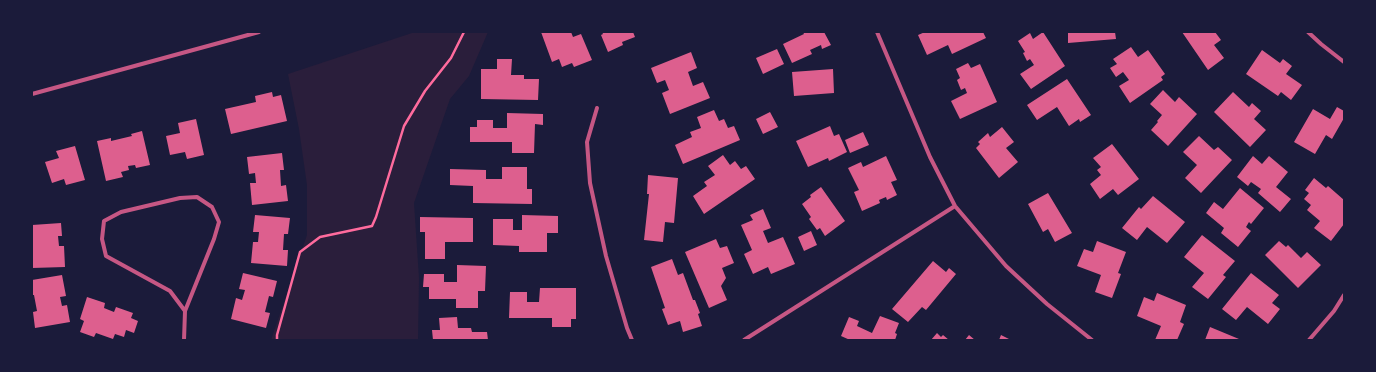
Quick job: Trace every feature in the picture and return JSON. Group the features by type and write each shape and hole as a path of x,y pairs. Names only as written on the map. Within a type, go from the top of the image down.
{"street":[{"path":"32,94 259,32"},
{"path":"877,32 930,157 955,206 1006,266 1046,304 1092,340"},
{"path":"1308,32 1344,62"},
{"path":"597,108 588,142 590,183 606,256 627,328 632,340"},
{"path":"184,340 185,311 220,222 212,207 197,197 180,198 121,212 104,221 102,239 106,256 170,291 185,311"},
{"path":"744,340 955,206"},
{"path":"1309,340 1334,311 1344,295"}],"path":[{"path":"277,340 277,335 300,252 320,237 372,226 404,126 425,90 451,58 464,32"}],"shaded area":[{"path":"415,32 488,32 469,76 450,99 414,203 419,278 418,340 271,340 307,235 307,185 299,129 288,74"}],"building":[{"path":"541,32 571,32 573,37 581,34 592,60 574,67 572,63 562,67 559,59 552,62"},
{"path":"602,32 633,32 635,37 622,42 623,45 608,52 601,35 603,34"},
{"path":"803,32 824,32 831,45 822,49 821,45 810,50 812,54 792,63 783,44 804,34"},
{"path":"925,32 983,32 986,38 952,54 948,45 927,55 918,35"},
{"path":"1043,32 1065,66 1031,89 1020,74 1034,65 1030,59 1027,61 1023,53 1025,52 1018,41 1030,33 1033,39"},
{"path":"1068,32 1115,32 1116,39 1068,43"},
{"path":"1182,32 1215,32 1221,40 1214,45 1224,58 1208,70"},
{"path":"1131,47 1138,57 1148,50 1165,74 1161,77 1163,80 1130,103 1119,86 1129,80 1123,72 1116,77 1110,68 1117,64 1113,59"},
{"path":"777,49 784,64 763,74 756,58"},
{"path":"1262,50 1280,63 1283,59 1292,66 1286,74 1302,85 1291,100 1281,92 1278,96 1246,74"},
{"path":"691,52 697,68 688,72 693,86 703,82 710,98 670,114 662,93 669,90 665,80 657,83 651,68"},
{"path":"497,59 512,59 511,75 524,75 524,79 539,79 538,100 481,99 481,69 497,69"},
{"path":"968,63 971,68 980,64 997,102 960,119 951,101 967,93 965,88 961,90 957,80 960,78 956,69"},
{"path":"833,69 834,93 794,96 792,72"},
{"path":"1067,79 1091,115 1080,122 1079,119 1069,126 1057,107 1037,120 1027,105"},
{"path":"1163,90 1175,102 1179,97 1197,114 1168,146 1151,130 1162,115 1150,104"},
{"path":"272,92 273,97 281,95 287,121 231,134 225,109 256,102 255,96"},
{"path":"1233,92 1249,107 1252,103 1261,111 1254,119 1266,130 1250,147 1214,112"},
{"path":"1337,107 1344,111 1344,118 1332,139 1326,135 1315,154 1294,142 1313,109 1330,119"},
{"path":"714,110 719,121 724,119 728,128 734,126 740,140 683,164 675,145 692,137 690,132 701,128 697,117"},
{"path":"770,112 778,127 763,134 756,119"},
{"path":"507,113 543,114 543,125 535,124 534,153 512,153 512,142 470,142 470,127 477,127 477,120 493,120 493,128 507,128"},
{"path":"196,119 204,155 187,159 185,152 170,155 166,136 180,133 178,123"},
{"path":"830,126 834,136 839,134 847,152 829,161 828,158 808,167 796,141"},
{"path":"1002,127 1014,142 1006,148 1018,162 999,178 976,148 980,144 978,142 988,133 990,137"},
{"path":"142,131 150,165 136,168 135,165 128,166 129,170 121,172 123,177 106,181 97,141 111,138 111,141 132,136 131,134"},
{"path":"863,132 869,145 850,153 845,140"},
{"path":"1199,136 1214,150 1218,147 1232,160 1201,193 1185,178 1197,165 1183,152"},
{"path":"1112,144 1139,179 1118,195 1113,189 1100,199 1090,184 1101,175 1097,170 1101,167 1093,158"},
{"path":"75,146 85,180 66,185 64,179 52,183 45,162 59,158 56,151"},
{"path":"282,153 284,170 280,170 281,186 286,185 288,201 252,205 250,183 256,183 255,173 249,174 247,157"},
{"path":"723,155 730,165 735,161 741,169 746,166 755,179 704,214 693,196 707,186 704,182 715,175 708,166"},
{"path":"886,156 897,180 891,182 897,195 887,200 886,197 879,200 880,203 862,211 854,192 859,190 848,168 861,162 863,167"},
{"path":"1253,156 1262,164 1269,156 1288,172 1276,187 1291,199 1280,212 1258,193 1261,189 1251,182 1248,186 1237,177"},
{"path":"502,167 527,167 527,189 532,189 532,204 473,203 473,186 450,185 450,169 486,170 486,179 502,179"},
{"path":"648,175 678,178 674,223 665,222 663,242 644,240 649,194 647,194"},
{"path":"1314,178 1326,188 1328,186 1344,200 1344,224 1331,241 1314,228 1320,221 1307,210 1311,205 1304,199 1309,193 1305,190"},
{"path":"821,187 845,221 825,236 820,228 817,230 809,219 811,217 802,204 811,197 810,195"},
{"path":"1240,188 1264,208 1251,224 1249,222 1246,227 1251,231 1238,247 1221,233 1224,228 1206,213 1214,202 1223,209"},
{"path":"1048,193 1072,233 1055,242 1048,229 1043,232 1028,204"},
{"path":"1153,196 1185,222 1167,243 1147,227 1137,240 1122,228 1139,207 1141,209"},
{"path":"763,209 771,228 763,231 768,243 783,237 795,264 771,274 768,267 753,274 744,254 752,250 741,225 753,220 750,215"},
{"path":"255,215 290,218 288,234 284,234 283,250 288,250 287,266 251,263 253,242 258,242 259,232 253,232"},
{"path":"522,215 558,216 558,233 547,233 547,252 519,252 519,246 493,245 493,219 513,219 513,230 522,230"},
{"path":"420,217 473,218 473,242 445,242 445,259 425,259 425,232 420,232"},
{"path":"61,223 62,236 58,236 59,246 64,246 65,267 32,268 32,225"},
{"path":"811,231 817,245 804,251 798,237"},
{"path":"1202,235 1235,261 1223,275 1226,277 1208,299 1192,287 1204,273 1184,257"},
{"path":"716,239 720,248 727,246 734,263 722,268 726,278 721,286 727,300 709,308 685,252"},
{"path":"1097,241 1126,252 1118,273 1121,274 1112,298 1095,292 1101,275 1077,266 1084,249 1093,252"},
{"path":"1279,241 1286,247 1288,245 1301,258 1307,252 1321,265 1298,288 1265,255"},
{"path":"672,259 678,275 683,273 693,300 695,300 700,313 698,314 702,326 683,332 680,321 668,325 662,309 665,308 651,267"},
{"path":"933,261 946,272 949,268 956,274 926,310 922,307 908,322 892,309"},
{"path":"457,265 486,266 485,291 478,291 478,308 456,308 456,299 429,299 429,287 423,287 424,274 444,274 444,282 457,282"},
{"path":"243,273 277,281 273,297 269,296 265,312 270,313 266,328 231,319 236,298 242,300 245,290 239,289"},
{"path":"1251,273 1279,295 1272,303 1280,309 1268,324 1247,307 1236,320 1222,309"},
{"path":"62,275 66,296 60,297 62,306 67,305 70,322 35,328 33,312 37,311 34,295 32,295 32,280"},
{"path":"540,288 576,288 576,319 571,319 571,327 552,327 552,318 509,318 510,292 527,292 527,302 539,302"},
{"path":"1157,293 1186,305 1180,322 1184,324 1177,340 1155,340 1161,326 1137,316 1144,297 1154,301"},
{"path":"87,297 105,303 104,308 114,312 116,307 133,313 131,318 138,321 134,333 126,330 124,337 115,334 113,339 96,333 94,337 80,332 84,321 80,319"},
{"path":"880,316 899,323 895,333 897,334 895,340 850,340 841,336 849,317 859,321 857,326 872,333"},
{"path":"457,317 458,328 471,328 472,332 487,332 488,340 433,340 432,330 440,330 439,318"},
{"path":"1210,327 1239,339 1239,340 1205,340"},
{"path":"937,333 941,337 943,335 949,340 931,340"},
{"path":"969,335 975,340 965,340"},
{"path":"1001,335 1011,340 999,340"}]}
